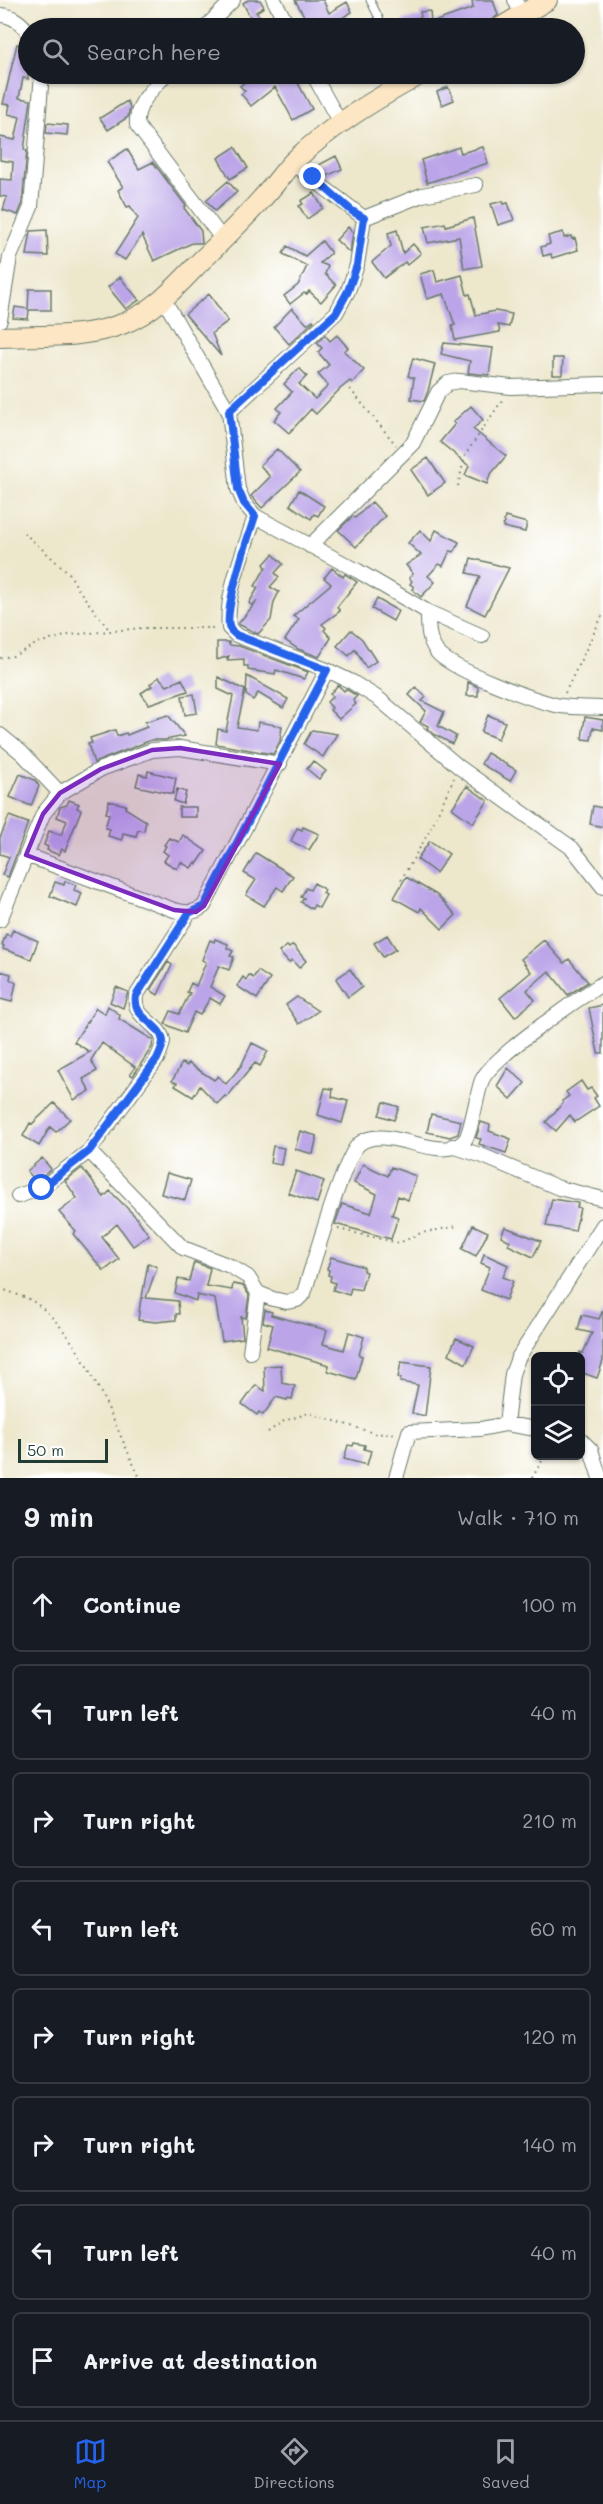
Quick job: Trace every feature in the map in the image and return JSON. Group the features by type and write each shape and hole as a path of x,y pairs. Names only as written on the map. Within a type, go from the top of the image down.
{"street":[{"path":"215,18 233,0"},
{"path":"274,0 284,18"},
{"path":"519,8 547,0"},
{"path":"0,15 8,15 18,22"},
{"path":"0,320 10,257 31,207 41,84"},
{"path":"157,84 141,103 136,114 137,125 223,240"},
{"path":"319,84 340,123"},
{"path":"0,337 88,334 103,331 124,323 164,298 223,240 274,186 292,163 340,123 400,84"},
{"path":"292,163 364,218"},
{"path":"364,218 422,195 476,185"},
{"path":"229,411 336,313 348,291 357,265 364,218"},
{"path":"164,298 229,411 238,489 244,503 255,516 358,571 428,612 482,636"},
{"path":"310,546 403,453 421,430 438,392 448,383 455,380 511,387 603,384"},
{"path":"255,516 234,587 228,618 229,628 236,635 327,670 379,699 459,767 572,848 603,887"},
{"path":"428,612 430,641 439,655 452,664 510,689 559,706 603,708"},
{"path":"18,1196 42,1188 89,1151 157,1059 164,1043 162,1036 137,1010 136,996 189,913 204,906 327,670"},
{"path":"0,735 22,753 60,793"},
{"path":"0,920 43,814 60,793 100,769 152,750 180,748 280,764"},
{"path":"26,855 174,910 189,913"},
{"path":"258,1293 287,1302 297,1300 304,1293 353,1151 366,1139 381,1137 432,1147 452,1146 462,1142 467,1137 482,1079 492,1067 546,1022 603,983"},
{"path":"452,1146 483,1156 559,1188 603,1199"},
{"path":"89,1151 183,1248 248,1277 258,1293 250,1352"},
{"path":"506,1424 512,1374 518,1358 603,1225"},
{"path":"396,1478 409,1432 480,1429 506,1424 531,1428"},
{"path":"585,1444 591,1450 600,1478"}],"lane":[{"path":"370,0 379,18"}],"path":[{"path":"458,486 465,455 511,387"},
{"path":"350,389 403,453"},
{"path":"24,533 69,573 78,589 110,631"},
{"path":"559,706 603,614"},
{"path":"0,658 13,656 38,643 69,635 177,627 229,628"},
{"path":"401,880 429,832 459,767"},
{"path":"326,1226 399,1244 421,1233 458,1226"},
{"path":"0,1288 33,1302 68,1334 96,1385 140,1478"},
{"path":"268,1432 284,1421 309,1413 377,1434 409,1432"},
{"path":"532,1478 543,1460"}],"highlighted area":[{"path":"180,748 280,764 204,906 196,912 174,910 26,855 43,814 60,793 101,769 152,750"}],"building":[{"path":"248,0 260,0 264,7 256,12 261,18 251,18 243,3"},
{"path":"295,0 323,0 329,13 347,2 352,12 342,18 305,18"},
{"path":"472,0 493,0 498,15 495,18 445,18 473,8"},
{"path":"430,11 431,18 415,18 421,17 420,12"},
{"path":"17,44 18,84 22,84 19,98 31,100 24,150 27,150 22,205 18,215 3,210 7,197 0,196 0,179 12,180 13,162 0,160 0,137 15,140 20,117 8,114 10,105 3,104"},
{"path":"242,84 298,84 312,109 293,120 275,87 251,106 241,94 245,91 240,86"},
{"path":"448,87 454,100 442,105 437,92"},
{"path":"127,101 130,107 128,117 108,130 100,118"},
{"path":"47,123 68,125 67,135 46,133"},
{"path":"235,147 248,168 230,179 218,158"},
{"path":"459,147 461,153 483,147 488,163 427,183 421,160"},
{"path":"127,149 139,169 153,162 186,206 184,208 201,231 202,243 192,243 154,261 142,235 125,260 115,254 138,218 130,206 127,207 118,190 123,187 107,162"},
{"path":"336,156 342,169 325,177 317,171 315,167"},
{"path":"228,181 237,192 215,211 206,200"},
{"path":"314,193 323,208 307,219 299,206 303,204 301,201"},
{"path":"503,201 504,204 508,203 514,220 498,225 491,204"},
{"path":"473,218 482,266 464,269 459,237 428,243 424,227 445,223 446,226"},
{"path":"348,227 353,232 350,253 336,240"},
{"path":"47,230 48,256 27,255 31,231"},
{"path":"397,230 403,253 413,244 421,253 407,265 405,262 384,278 372,262 391,246 388,233"},
{"path":"563,232 564,238 571,236 572,239 575,238 578,250 552,258 551,254 543,256 541,247 550,244 548,236"},
{"path":"322,241 331,253 320,263 328,266 325,274 336,285 321,302 309,291 290,304 284,296 298,285 307,266 283,254 287,246 305,256"},
{"path":"434,270 437,282 462,275 467,295 470,294 476,315 495,311 512,314 509,327 498,325 500,332 455,340 452,326 455,325 444,294 427,299 420,274"},
{"path":"120,277 139,300 126,309 108,287"},
{"path":"29,289 51,289 51,310 29,310 28,319 13,318 15,307 28,309"},
{"path":"209,294 228,321 212,333 221,356 185,314"},
{"path":"292,308 307,324 314,321 289,344 274,327"},
{"path":"325,335 330,341 337,335 348,348 344,351 364,370 352,383 350,381 340,389 316,414 311,409 289,433 274,420 281,412 277,408 292,392 284,384 299,368 307,376 299,384 315,399 328,386 318,374 329,365 318,352 322,348 317,343"},
{"path":"444,343 493,348 489,375 468,373 470,361 441,354"},
{"path":"413,358 435,364 424,401 411,399 414,378 408,376"},
{"path":"553,358 563,358 562,375 553,375"},
{"path":"471,406 483,420 473,429 506,456 490,475 487,484 465,475 469,466 440,442 455,424 453,422"},
{"path":"277,449 300,472 262,508 251,496 270,477 260,465"},
{"path":"428,458 445,483 428,495 411,470"},
{"path":"299,490 324,506 318,516 314,514 311,519 290,505"},
{"path":"372,502 385,516 356,547 338,530"},
{"path":"505,517 527,523 525,532 503,527"},
{"path":"420,530 431,541 436,530 459,542 454,552 450,551 443,566 439,564 428,576 435,582 421,597 412,589 414,587 410,584 412,581 409,578 413,574 406,565 421,555 408,543"},
{"path":"273,554 283,564 275,573 279,577 270,587 279,592 274,602 271,620 258,634 238,624 257,601 252,606 249,603 258,588 255,586 266,567 264,564"},
{"path":"471,558 509,568 485,615 467,606 480,576 467,573"},
{"path":"332,568 343,577 345,574 357,582 337,607 340,611 322,624 331,638 319,657 298,649 285,640 299,619 293,616 331,584 324,578"},
{"path":"377,599 398,611 393,621 372,609"},
{"path":"351,630 362,639 376,661 366,668 355,649 349,656 337,646"},
{"path":"217,642 229,642 229,645 239,646 308,672 304,679 276,670 275,674 248,670 248,666 244,666 244,659 227,660 229,656 217,660"},
{"path":"247,676 288,699 283,708 258,693 253,700 246,695"},
{"path":"159,677 167,686 182,679 188,691 149,704 141,693 152,686 150,684"},
{"path":"218,677 245,690 237,727 257,730 258,722 282,726 280,741 273,754 216,744 218,729 226,731 233,696 218,689"},
{"path":"468,682 478,687 478,696 467,696"},
{"path":"338,685 344,691 346,689 357,696 353,700 356,704 339,719 330,710 332,708 327,702 333,696 330,694"},
{"path":"416,687 426,697 422,701 444,712 438,726 456,736 452,744 434,734 427,728 428,726 420,722 426,711 409,695"},
{"path":"194,694 197,713 185,715 182,696"},
{"path":"168,715 185,736 151,740 94,763 88,744 92,743 90,738 115,730 117,736 126,733 127,735 147,727 145,722"},
{"path":"488,715 505,722 498,739 481,732"},
{"path":"585,717 603,720 603,730 593,728 591,740 582,739"},
{"path":"312,730 337,734 323,757 304,744"},
{"path":"487,753 516,770 510,781 481,764"},
{"path":"313,761 326,771 319,779 307,769"},
{"path":"148,771 176,778 173,794 136,786 139,774 147,776"},
{"path":"20,774 35,780 39,786 31,806 10,797"},
{"path":"467,786 488,801 473,823 452,808"},
{"path":"177,789 186,792 183,804 174,801"},
{"path":"69,800 79,804 77,808 81,810 65,851 62,849 59,855 47,850 48,847 44,845 49,831 61,835 67,821 57,817 60,807 67,805"},
{"path":"109,801 126,805 125,808 146,821 144,831 138,830 136,836 123,833 122,840 108,836 110,829 105,828 109,814 106,813"},
{"path":"593,806 603,808 603,827 590,824"},
{"path":"179,807 196,807 196,817 179,817"},
{"path":"9,816 28,823 8,877 2,875 9,857 0,854 0,838"},
{"path":"303,827 319,834 309,850 291,841 297,828 302,830"},
{"path":"183,835 206,851 197,864 195,862 191,868 181,862 177,869 164,861 168,855 163,851 166,846 164,845 169,838 179,842"},
{"path":"430,841 449,854 436,873 417,859"},
{"path":"256,853 293,876 283,891 277,887 264,906 246,895 256,880 244,873"},
{"path":"406,877 437,895 456,915 442,929 421,908 419,912 394,898"},
{"path":"65,881 76,885 74,890 82,893 77,907 50,896 55,882 64,885"},
{"path":"314,883 325,890 323,893 326,895 319,908 314,905 312,909 301,902 304,898 301,897 306,888 310,890"},
{"path":"13,930 38,941 31,959 3,949 6,934 10,936"},
{"path":"387,935 396,949 383,957 374,943"},
{"path":"215,939 228,944 227,948 233,951 230,956 234,957 229,970 219,966 210,987 225,996 220,1004 210,998 200,1015 194,1012 185,1033 165,1024 171,1011 179,1014 190,993 187,992 191,983 196,986 206,962 202,960 210,940 214,942"},
{"path":"544,940 564,963 569,959 588,982 568,995 549,971 527,990 535,1000 515,1017 500,998 531,972 521,959"},
{"path":"293,945 306,961 299,968 292,960 289,963 279,952"},
{"path":"168,962 172,965 158,995 150,990"},
{"path":"350,969 362,987 348,997 336,979"},
{"path":"0,971 11,974 10,979 16,983 12,1002 0,999"},
{"path":"258,971 270,979 257,999 237,986 243,977 246,980 249,975 253,978"},
{"path":"116,987 128,992 123,1008 110,1002"},
{"path":"297,997 318,1011 299,1024 286,1005"},
{"path":"603,1005 603,1053 598,1053 589,1008"},
{"path":"108,1006 120,1015 119,1019 153,1040 152,1047 133,1076 130,1074 135,1067 102,1043 91,1060 97,1071 83,1079 90,1091 74,1100 58,1070 90,1052 74,1042 96,1008 105,1014"},
{"path":"252,1043 268,1051 260,1066 255,1063 227,1097 225,1096 217,1104 200,1086 193,1097 175,1086 177,1083 172,1081 182,1063 187,1066 188,1063 214,1080 218,1076 226,1084 241,1066"},
{"path":"508,1068 525,1083 511,1099 497,1086"},
{"path":"581,1081 587,1090 591,1088 597,1096 594,1098 599,1106 575,1122 570,1115 556,1131 546,1122 563,1103 562,1101 569,1096 566,1092"},
{"path":"325,1088 333,1089 332,1097 348,1101 342,1123 318,1115"},
{"path":"384,1102 399,1107 394,1120 379,1115"},
{"path":"54,1103 70,1119 56,1132 50,1127 39,1146 23,1136 30,1123 32,1124"},
{"path":"431,1114 461,1121 458,1134 450,1137 427,1132"},
{"path":"481,1122 490,1125 489,1131 511,1139 506,1153 479,1144 481,1139 476,1138"},
{"path":"300,1131 317,1136 313,1154 295,1149"},
{"path":"273,1146 284,1148 281,1165 270,1163"},
{"path":"42,1158 51,1169 36,1181 27,1171"},
{"path":"363,1164 388,1176 391,1167 416,1176 408,1200 398,1196 392,1215 398,1217 391,1239 335,1224 342,1204 371,1213 377,1194 354,1183"},
{"path":"82,1168 104,1197 110,1191 137,1218 149,1235 133,1246 117,1224 102,1237 119,1259 104,1271 73,1234 76,1231 59,1212 77,1198 65,1181"},
{"path":"296,1171 324,1181 317,1203 288,1193"},
{"path":"167,1173 191,1180 185,1200 161,1194"},
{"path":"552,1199 578,1203 577,1207 580,1208 575,1231 546,1226"},
{"path":"473,1225 488,1232 476,1256 462,1249"},
{"path":"505,1227 541,1241 533,1257 508,1245 510,1241 501,1236"},
{"path":"484,1254 508,1265 503,1277 513,1281 506,1300 481,1290 490,1267 481,1263"},
{"path":"331,1257 364,1267 363,1271 366,1272 361,1290 351,1288 349,1295 333,1290 335,1283 330,1281 331,1276 328,1275 329,1270 327,1269"},
{"path":"194,1262 210,1268 206,1286 232,1290 233,1284 243,1286 249,1295 246,1318 241,1317 243,1338 222,1341 215,1299 197,1295 196,1301 175,1293 178,1279 189,1281"},
{"path":"148,1263 157,1267 146,1298 178,1301 179,1314 176,1314 176,1320 156,1322 138,1320 141,1298 144,1298 142,1297"},
{"path":"265,1310 272,1312 271,1315 327,1330 323,1344 344,1350 349,1332 364,1337 356,1379 328,1371 329,1365 267,1347 273,1325 263,1322"},
{"path":"603,1310 603,1361 597,1378 585,1374 583,1352 592,1333 578,1330 582,1315 599,1319"},
{"path":"456,1338 474,1346 466,1364 449,1354"},
{"path":"401,1362 431,1366 425,1416 412,1413 418,1385 400,1382 401,1378 398,1378"},
{"path":"281,1365 282,1383 295,1386 292,1399 276,1397 263,1415 259,1412 257,1415 242,1404 256,1385 265,1391 264,1366"},
{"path":"354,1443 365,1445 364,1449 371,1451 367,1465 344,1459 348,1445 353,1446"}],"route":[{"path":"42,1188 89,1151 157,1059 164,1043 162,1036 137,1010 136,996 189,913 196,912 204,906 327,670 236,635 229,628 228,618 234,587 255,516 244,503 238,489 229,411 336,313 348,291 357,265 364,218 352,211 313,177"}]}
